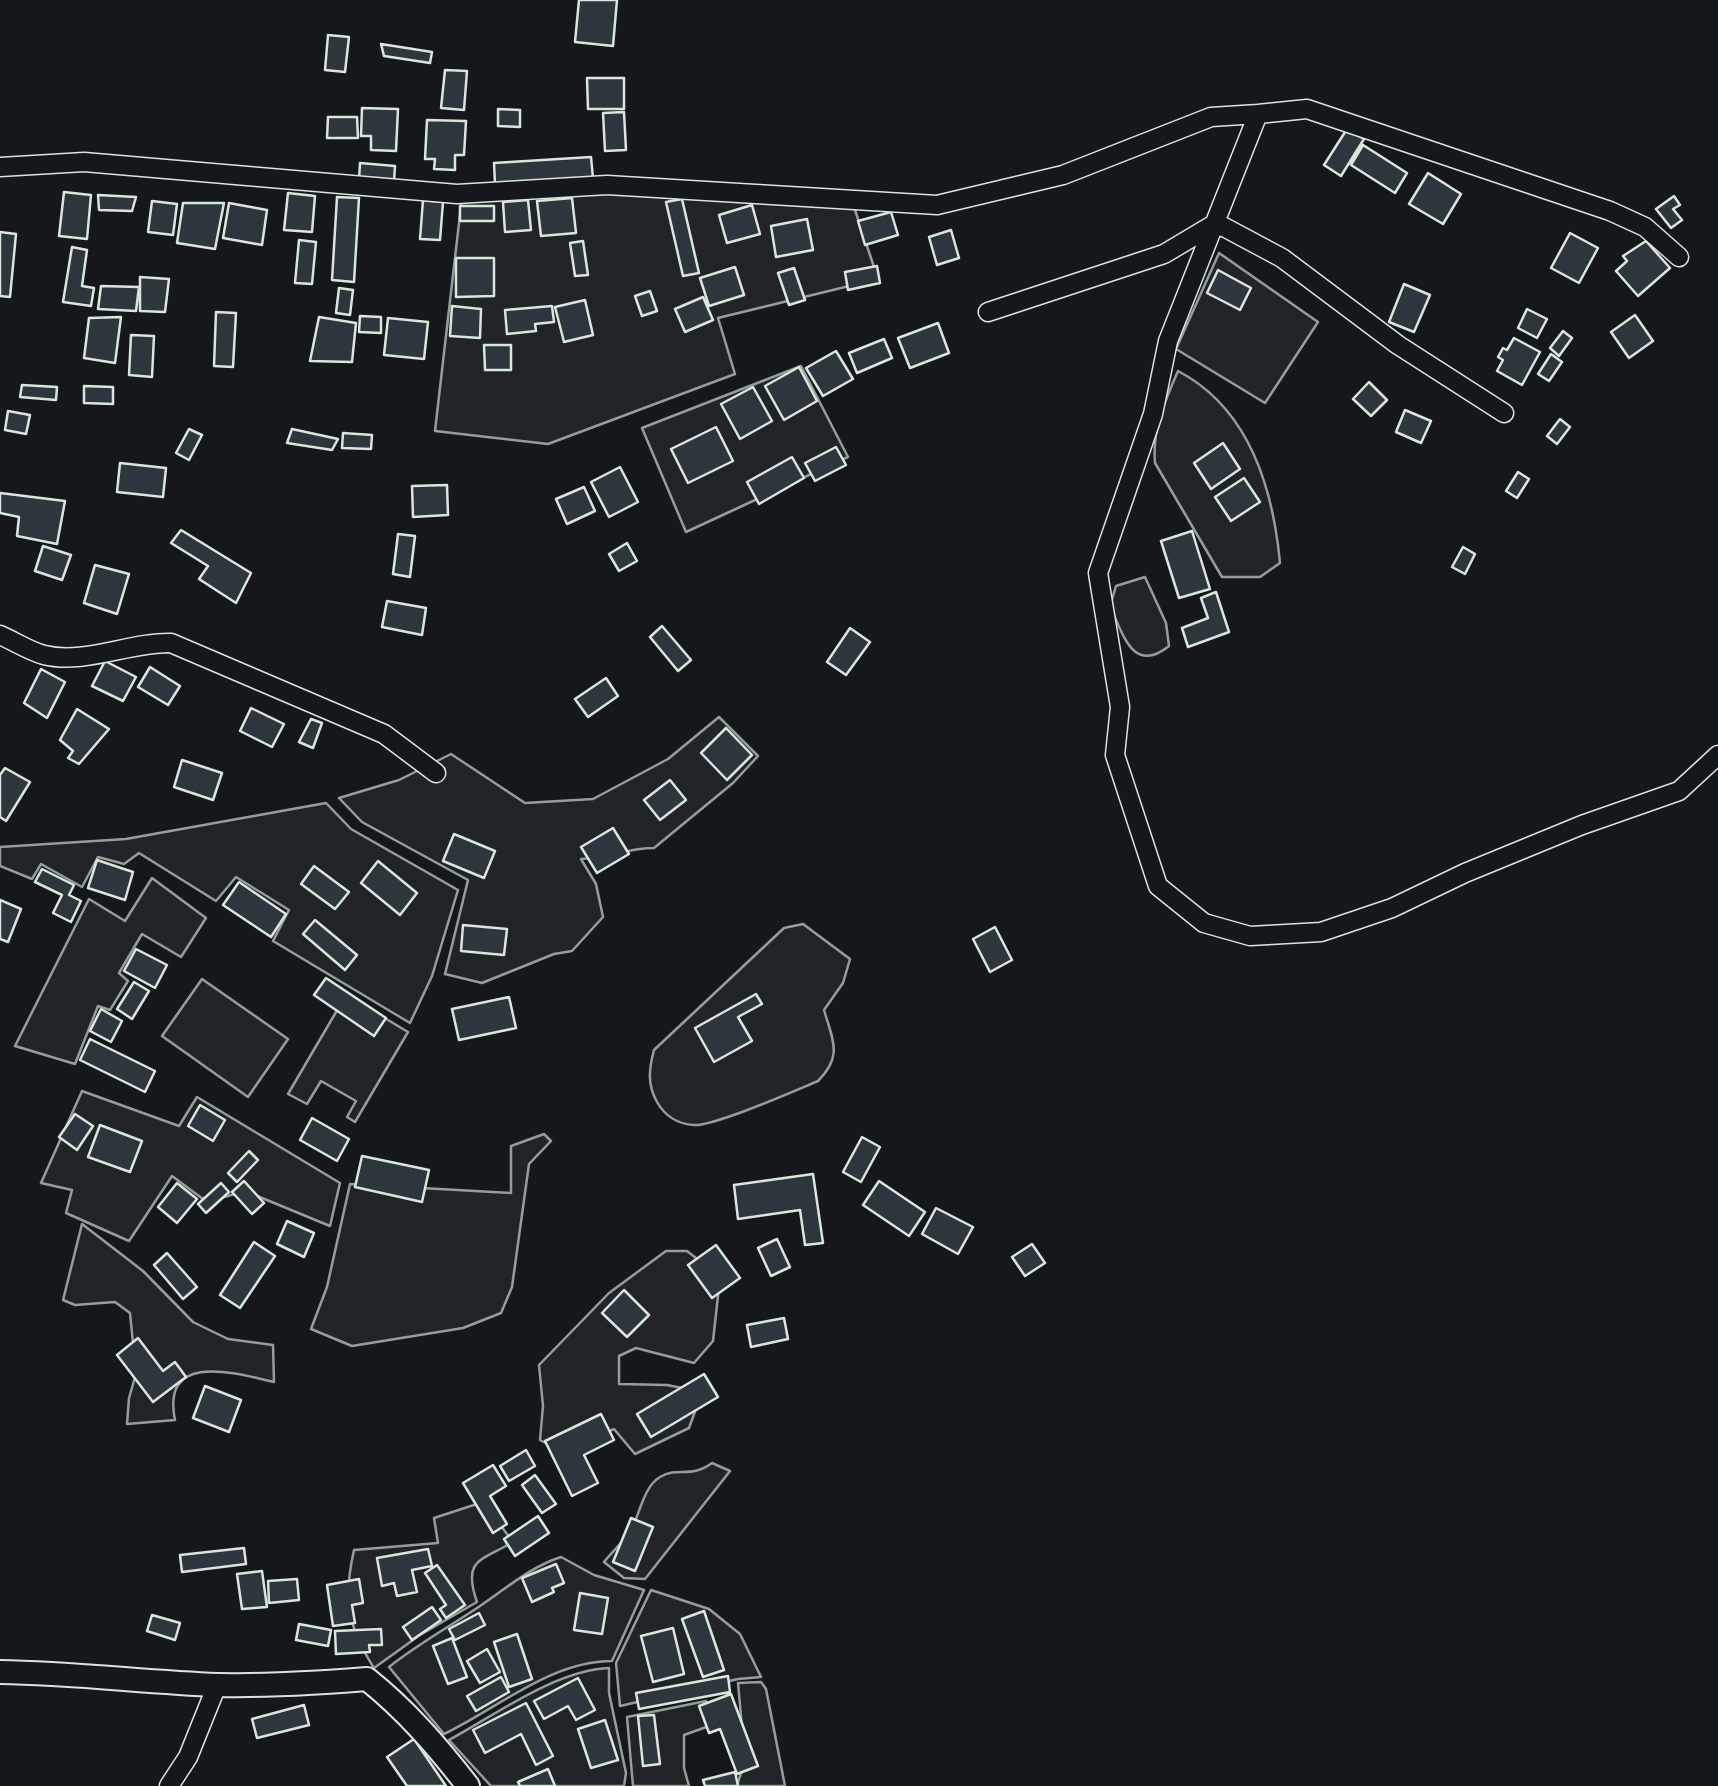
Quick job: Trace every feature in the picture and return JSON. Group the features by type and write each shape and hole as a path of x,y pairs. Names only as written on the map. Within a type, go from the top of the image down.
{"street":[{"path":"0,167 84,162 457,194 607,185 936,205 1062,176 1210,117 1307,109 1610,211 1645,227 1679,257"},
{"path":"1258,114 1168,341 1153,414 1098,572 1120,706 1115,755 1158,886 1204,922 1250,936 1321,932 1392,908 1582,825 1678,791 1718,755"},
{"path":"988,312 1164,254 1212,226 1224,227 1282,258 1398,345 1504,413"},
{"path":"0,634 42,654 64,658 144,642 172,643 384,734 436,773"},
{"path":"0,1672 71,1673 217,1685 296,1685 366,1679 398,1704 468,1786"},
{"path":"169,1786 188,1757 217,1685"}],"shaded area":[{"path":"627,192 853,204 878,279 718,318 735,374 548,444 435,431 462,197"},
{"path":"1219,253 1318,322 1265,403 1176,349"},
{"path":"801,366 848,457 686,532 642,428"},
{"path":"1178,371 1223,406 1253,453 1271,507 1280,563 1260,577 1222,577 1155,463 1158,427"},
{"path":"1145,577 1166,623 1169,646 1146,656 1125,639 1110,606 1116,586"},
{"path":"719,717 758,756 733,783 654,848 581,859 596,884 603,917 572,951 554,954 482,983 445,974 468,880 362,822 339,798 399,780 451,754 525,803 593,799 668,759"},
{"path":"326,803 351,829 458,890 432,976 410,1023 273,941 289,910 236,877 216,901 139,853 124,864 98,857 82,887 41,864 32,879 0,866 0,847 126,839"},
{"path":"152,878 206,918 181,957 142,934 119,973 128,981 110,1010 98,1006 75,1064 15,1046 89,899 125,921"},
{"path":"803,924 850,959 843,983 824,1010 834,1048 826,1072 818,1081 719,1120 694,1125 672,1118 660,1107 650,1083 654,1050 784,928"},
{"path":"202,979 288,1039 248,1097 162,1036"},
{"path":"346,995 408,1032 355,1122 347,1117 356,1101 321,1081 307,1104 288,1094"},
{"path":"82,1091 179,1126 197,1097 340,1183 330,1226 245,1191 207,1202 172,1176 129,1241 66,1213 72,1190 41,1183"},
{"path":"544,1134 551,1141 529,1164 512,1287 501,1313 463,1328 352,1346 311,1329 327,1287 350,1184 511,1193 511,1146"},
{"path":"82,1224 143,1271 193,1322 228,1339 273,1345 274,1382 222,1372 190,1375 179,1384 174,1398 175,1420 127,1424 136,1374 130,1313 115,1302 75,1305 63,1300"},
{"path":"666,1251 687,1251 714,1272 719,1287 713,1341 694,1363 636,1348 619,1356 619,1384 667,1385 702,1392 689,1428 635,1454 614,1429 562,1452 540,1440 543,1406 539,1365 609,1293"},
{"path":"712,1463 730,1471 645,1579 624,1578 604,1562 630,1532 654,1482 667,1474 697,1470"},
{"path":"483,1502 513,1542 473,1569 477,1602 374,1668 358,1639 350,1612 354,1550 438,1543 434,1518"},
{"path":"561,1557 594,1575 644,1590 612,1661 589,1663 546,1677 444,1734 389,1667 529,1572"},
{"path":"651,1590 709,1609 740,1634 761,1677 620,1706 616,1663"},
{"path":"609,1668 609,1693 626,1773 624,1786 491,1786 449,1740 547,1685"},
{"path":"761,1682 766,1689 785,1786 737,1786 745,1760 738,1683"},
{"path":"706,1701 712,1725 684,1735 684,1768 689,1786 633,1786 627,1717"}],"building":[{"path":"579,0 617,0 613,46 575,42"},
{"path":"328,35 349,37 345,72 325,70"},
{"path":"381,44 432,52 430,63 384,56"},
{"path":"445,70 467,71 464,110 441,108"},
{"path":"587,78 624,78 624,109 588,109"},
{"path":"362,108 398,109 396,151 371,150 371,136 361,136"},
{"path":"498,109 520,110 520,127 498,126"},
{"path":"624,112 626,150 605,151 603,113"},
{"path":"328,117 357,117 358,138 327,138"},
{"path":"427,120 466,121 464,155 455,155 455,170 434,169 435,159 425,159"},
{"path":"1347,129 1364,139 1341,176 1324,165"},
{"path":"1363,145 1407,173 1395,193 1351,165"},
{"path":"591,157 593,178 495,184 494,163"},
{"path":"360,163 395,166 394,182 359,180"},
{"path":"1428,173 1461,194 1443,224 1409,204"},
{"path":"64,192 91,195 87,239 59,236"},
{"path":"288,193 315,196 312,232 284,230"},
{"path":"98,195 136,197 132,211 99,210"},
{"path":"1674,196 1680,205 1673,209 1682,220 1671,228 1656,209"},
{"path":"337,197 359,198 354,282 332,280"},
{"path":"572,198 576,233 541,236 537,201"},
{"path":"682,199 699,273 683,276 666,202"},
{"path":"423,200 443,202 440,240 420,239"},
{"path":"528,200 531,230 505,232 503,202"},
{"path":"152,201 177,204 173,235 148,232"},
{"path":"183,203 224,203 215,249 177,243"},
{"path":"229,203 267,210 262,245 223,238"},
{"path":"752,205 760,234 727,243 719,215"},
{"path":"460,206 494,206 494,221 460,221"},
{"path":"891,212 898,235 865,245 858,221"},
{"path":"807,219 813,250 776,257 771,226"},
{"path":"951,230 959,258 937,265 929,237"},
{"path":"0,232 16,234 10,297 0,296"},
{"path":"1570,233 1598,248 1579,283 1551,268"},
{"path":"299,240 316,242 312,284 295,283"},
{"path":"583,241 588,275 575,276 570,243"},
{"path":"1646,241 1670,268 1638,296 1616,271 1627,261 1623,256"},
{"path":"72,247 87,250 82,286 94,288 91,306 63,302"},
{"path":"456,258 494,258 494,296 456,297"},
{"path":"877,266 880,283 848,290 845,272"},
{"path":"735,267 744,295 709,306 700,278"},
{"path":"794,268 805,300 789,305 778,273"},
{"path":"1218,270 1251,288 1240,310 1207,293"},
{"path":"140,277 169,279 165,312 140,311"},
{"path":"1404,284 1430,295 1414,332 1389,322"},
{"path":"101,286 139,287 136,311 98,309"},
{"path":"339,288 353,290 350,315 336,313"},
{"path":"650,291 657,311 642,316 635,296"},
{"path":"703,297 713,320 685,332 675,309"},
{"path":"585,300 593,335 564,342 555,307"},
{"path":"452,306 481,309 480,338 450,336"},
{"path":"552,306 554,322 535,324 536,331 507,334 505,310"},
{"path":"1527,309 1547,319 1537,338 1518,328"},
{"path":"216,312 236,313 233,367 214,366"},
{"path":"1635,315 1653,341 1629,358 1611,332"},
{"path":"360,316 381,317 381,333 359,332"},
{"path":"121,317 115,363 84,358 89,318"},
{"path":"319,317 356,323 352,362 310,361"},
{"path":"388,318 428,322 424,359 384,355"},
{"path":"938,323 949,353 910,368 898,338"},
{"path":"1563,331 1572,338 1559,356 1550,348"},
{"path":"131,335 154,336 152,377 129,375"},
{"path":"1514,338 1540,352 1522,385 1497,371 1503,360 1498,357"},
{"path":"884,339 892,358 857,373 849,353"},
{"path":"484,345 511,345 511,370 485,370"},
{"path":"836,351 853,379 823,396 806,368"},
{"path":"1551,354 1562,362 1549,381 1538,374"},
{"path":"799,367 817,401 784,420 765,386"},
{"path":"1369,382 1387,400 1371,416 1353,399"},
{"path":"22,385 57,387 56,400 20,397"},
{"path":"84,386 113,387 113,404 84,403"},
{"path":"753,387 772,421 740,439 721,404"},
{"path":"1405,410 1431,421 1421,443 1396,432"},
{"path":"8,411 30,415 26,434 5,430"},
{"path":"1560,419 1570,427 1557,444 1547,436"},
{"path":"716,427 733,461 688,483 671,449"},
{"path":"189,429 202,435 189,460 176,453"},
{"path":"292,429 338,439 332,450 287,443"},
{"path":"343,433 372,435 371,449 342,448"},
{"path":"1223,443 1240,469 1211,489 1194,463"},
{"path":"836,447 846,465 815,481 805,463"},
{"path":"792,457 804,478 759,504 747,482"},
{"path":"120,463 166,468 163,497 117,492"},
{"path":"620,467 638,502 609,517 591,482"},
{"path":"1518,472 1529,479 1517,498 1506,491"},
{"path":"1244,478 1260,502 1231,521 1215,497"},
{"path":"447,485 448,515 413,517 412,486"},
{"path":"584,487 595,511 567,524 556,499"},
{"path":"0,493 65,501 57,544 17,536 19,517 0,513"},
{"path":"181,530 251,573 236,603 199,579 208,566 171,543"},
{"path":"1192,531 1210,589 1179,598 1161,541"},
{"path":"398,534 415,536 410,577 393,574"},
{"path":"627,543 637,561 619,571 609,554"},
{"path":"43,546 71,555 62,580 35,571"},
{"path":"1463,547 1475,554 1465,574 1452,567"},
{"path":"95,565 129,574 117,614 84,603"},
{"path":"1216,592 1229,632 1188,647 1182,628 1208,618 1201,598"},
{"path":"387,601 426,608 422,635 382,627"},
{"path":"662,626 691,660 678,671 650,637"},
{"path":"850,628 870,642 846,675 827,662"},
{"path":"105,661 136,677 123,701 92,686"},
{"path":"150,667 180,686 168,705 138,687"},
{"path":"41,669 65,682 47,718 24,703"},
{"path":"606,678 618,696 588,717 575,699"},
{"path":"251,708 284,724 272,747 240,731"},
{"path":"77,709 109,729 79,764 68,758 73,751 60,740"},
{"path":"311,719 322,723 313,748 299,742"},
{"path":"726,728 752,755 727,780 701,753"},
{"path":"182,760 222,773 213,800 174,787"},
{"path":"5,768 30,782 6,821 0,817 0,775"},
{"path":"670,780 686,800 660,820 644,800"},
{"path":"613,828 629,854 597,873 581,847"},
{"path":"454,834 495,851 484,878 443,861"},
{"path":"97,860 133,872 125,900 88,888"},
{"path":"378,861 417,893 400,915 361,883"},
{"path":"314,866 349,892 335,909 301,884"},
{"path":"42,869 74,885 69,895 81,901 71,922 53,913 62,895 35,882"},
{"path":"239,882 286,914 271,937 223,905"},
{"path":"0,900 21,909 8,942 0,939"},
{"path":"315,920 357,955 345,970 303,934"},
{"path":"463,925 507,929 504,955 461,951"},
{"path":"995,927 1012,960 990,972 973,939"},
{"path":"136,949 167,965 155,988 124,971"},
{"path":"326,978 386,1018 374,1036 314,995"},
{"path":"134,982 149,991 132,1019 117,1009"},
{"path":"756,994 762,1004 738,1017 752,1041 714,1062 695,1028"},
{"path":"509,997 516,1028 459,1040 452,1009"},
{"path":"101,1009 122,1021 111,1042 90,1031"},
{"path":"90,1039 155,1071 145,1092 80,1060"},
{"path":"200,1105 225,1120 213,1141 188,1126"},
{"path":"75,1114 93,1126 77,1150 59,1137"},
{"path":"312,1118 349,1139 337,1161 300,1140"},
{"path":"100,1125 142,1141 130,1172 88,1157"},
{"path":"862,1137 880,1147 861,1182 843,1172"},
{"path":"249,1151 258,1160 237,1182 228,1173"},
{"path":"362,1156 429,1170 422,1202 355,1187"},
{"path":"813,1174 823,1243 805,1245 800,1210 738,1219 734,1185"},
{"path":"244,1181 264,1203 252,1214 232,1192"},
{"path":"879,1181 925,1212 909,1236 863,1205"},
{"path":"177,1183 197,1199 177,1223 158,1207"},
{"path":"221,1183 229,1192 206,1213 198,1204"},
{"path":"936,1208 973,1227 958,1254 922,1234"},
{"path":"287,1221 314,1233 304,1257 277,1244"},
{"path":"777,1239 790,1267 771,1276 758,1248"},
{"path":"254,1242 275,1256 240,1308 220,1295"},
{"path":"1032,1244 1045,1263 1025,1276 1012,1257"},
{"path":"716,1245 740,1278 712,1298 688,1265"},
{"path":"167,1253 197,1287 183,1299 154,1265"},
{"path":"624,1290 649,1315 627,1337 602,1313"},
{"path":"784,1318 788,1339 751,1347 747,1325"},
{"path":"138,1338 163,1371 175,1362 186,1377 153,1402 117,1355"},
{"path":"704,1374 718,1397 651,1437 637,1414"},
{"path":"205,1386 241,1400 229,1432 193,1418"},
{"path":"601,1414 614,1440 584,1455 598,1483 572,1496 545,1441"},
{"path":"526,1450 535,1466 509,1481 500,1466"},
{"path":"493,1465 506,1486 490,1496 507,1524 493,1533 463,1483"},
{"path":"535,1475 556,1504 542,1513 522,1485"},
{"path":"538,1516 549,1533 515,1556 504,1539"},
{"path":"631,1518 653,1527 635,1571 613,1562"},
{"path":"244,1548 246,1564 182,1572 180,1555"},
{"path":"428,1549 432,1566 412,1570 417,1592 397,1596 394,1583 382,1586 377,1558"},
{"path":"556,1564 564,1583 532,1602 522,1578"},
{"path":"437,1565 465,1605 446,1618 440,1609 446,1605 425,1573"},
{"path":"262,1571 267,1607 242,1609 237,1574"},
{"path":"297,1579 299,1600 269,1603 268,1581"},
{"path":"359,1579 363,1603 352,1605 355,1623 333,1626 327,1585"},
{"path":"580,1593 608,1598 602,1634 574,1630"},
{"path":"432,1607 441,1620 412,1640 403,1627"},
{"path":"704,1611 724,1670 703,1677 682,1619"},
{"path":"479,1613 485,1625 455,1640 449,1629"},
{"path":"152,1615 180,1623 175,1640 147,1631"},
{"path":"299,1624 331,1630 328,1646 296,1640"},
{"path":"673,1628 684,1674 653,1682 641,1636"},
{"path":"381,1629 382,1645 369,1645 370,1652 336,1654 335,1631"},
{"path":"517,1634 532,1679 509,1687 494,1642"},
{"path":"452,1638 467,1677 448,1684 433,1646"},
{"path":"487,1649 500,1672 480,1683 467,1661"},
{"path":"728,1676 730,1692 639,1709 636,1693"},
{"path":"501,1677 509,1692 476,1711 467,1696"},
{"path":"578,1678 595,1710 576,1720 568,1706 544,1719 534,1701"},
{"path":"731,1694 758,1766 737,1774 720,1729 709,1733 699,1706"},
{"path":"526,1703 553,1756 536,1765 521,1734 485,1753 473,1730"},
{"path":"304,1705 309,1725 257,1738 252,1719"},
{"path":"654,1715 660,1764 643,1766 638,1716"},
{"path":"605,1720 618,1760 591,1768 578,1729"},
{"path":"414,1739 446,1786 407,1786 387,1757"},
{"path":"548,1769 555,1786 520,1786 518,1782"},
{"path":"735,1772 738,1786 705,1786 703,1780"}]}
